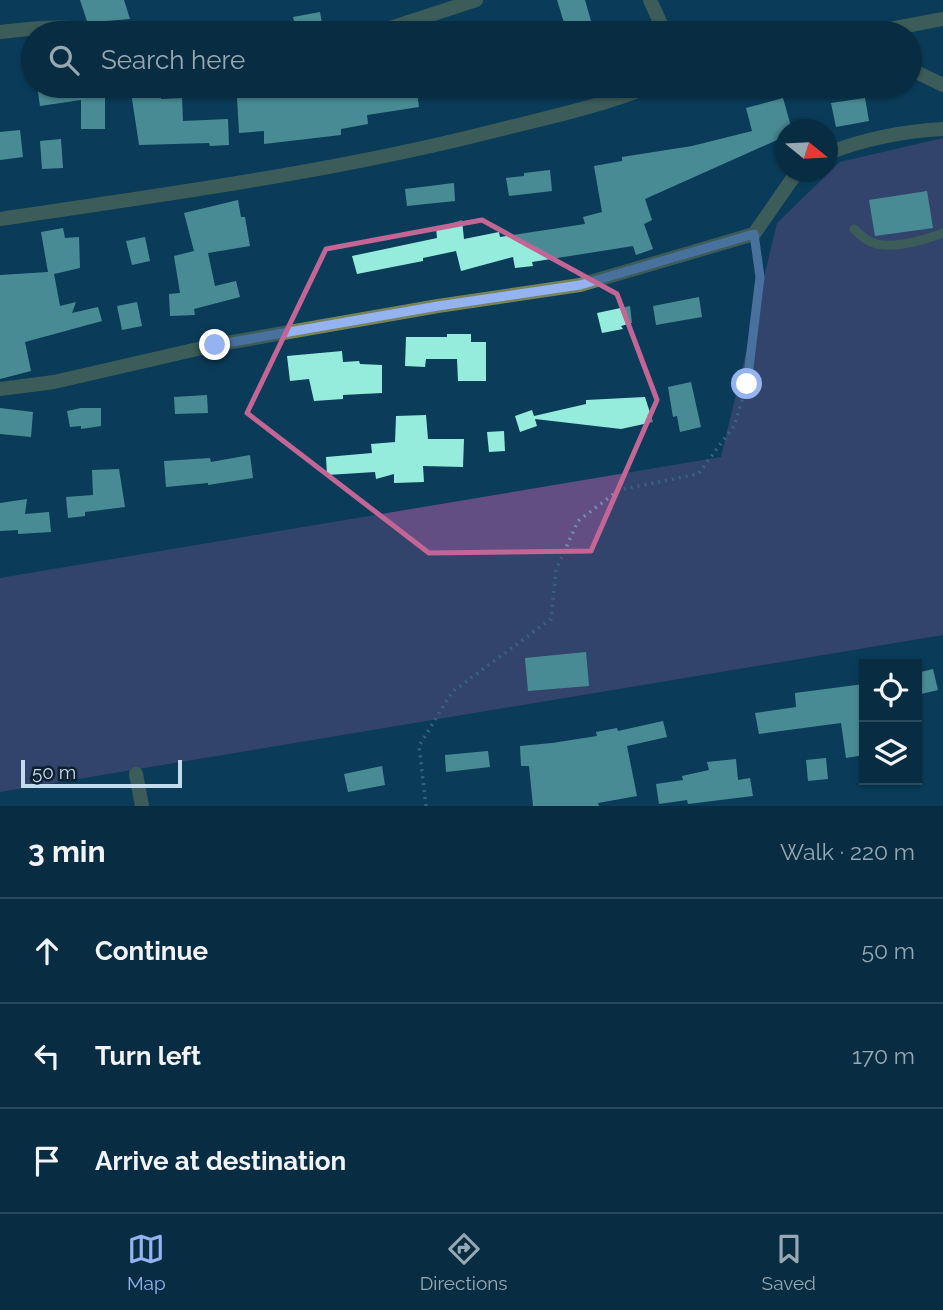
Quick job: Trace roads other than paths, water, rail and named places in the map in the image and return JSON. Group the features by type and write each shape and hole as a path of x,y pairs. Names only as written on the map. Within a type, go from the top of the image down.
{"street":[{"path":"406,21 444,6 476,0"},
{"path":"650,0 660,21"},
{"path":"922,23 943,19"},
{"path":"0,32 21,30"},
{"path":"922,75 943,85"},
{"path":"0,219 259,180 422,150 624,98"},
{"path":"838,149 909,131 943,129"},
{"path":"0,388 54,382 215,345 438,306 580,285 754,234 789,182"},
{"path":"136,774 142,806"}],"lane":[{"path":"854,229 869,242 892,245 925,240 943,233"}]}
